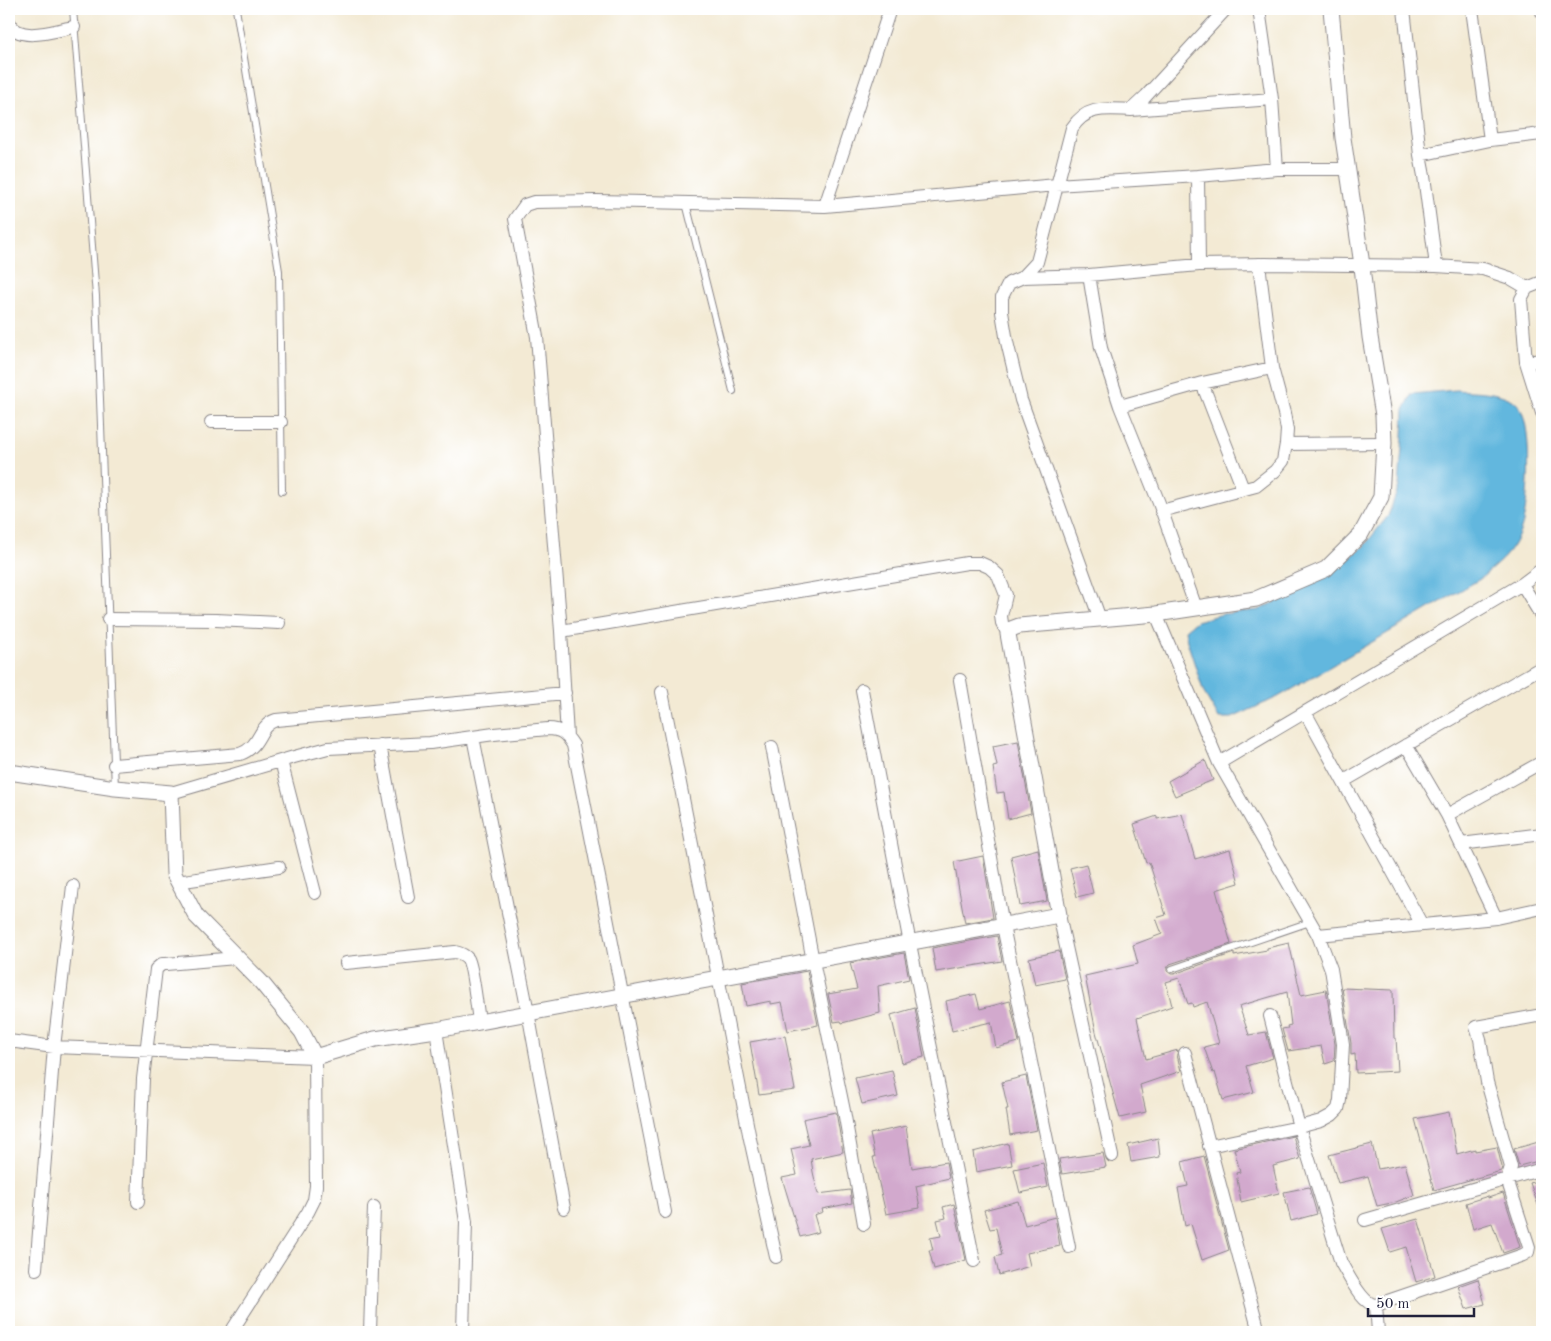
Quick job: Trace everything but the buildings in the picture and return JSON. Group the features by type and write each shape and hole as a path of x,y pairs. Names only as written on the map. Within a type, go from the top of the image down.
{"street":[{"path":"826,206 890,9"},
{"path":"1131,110 1226,9"},
{"path":"1258,9 1272,99 1277,169"},
{"path":"1008,634 1012,629 1019,626 1156,614 1256,599 1326,568 1361,534 1381,497 1384,443 1383,414 1370,337 1362,266 1343,138 1331,9"},
{"path":"1404,9 1420,156 1436,266"},
{"path":"1472,9 1490,140"},
{"path":"9,22 15,31 26,34 74,27"},
{"path":"1100,619 1021,400 1007,342 1002,312 1002,296 1010,283 1023,277 1037,262 1072,128 1083,115 1092,110 1131,110 1272,99"},
{"path":"1420,156 1490,140 1542,134"},
{"path":"568,737 537,337 515,219 525,205 534,202 596,201 826,206 1056,185 1277,169 1348,168"},
{"path":"1198,176 1199,265"},
{"path":"1162,511 1256,486 1275,472 1282,461 1287,430 1272,368 1259,264"},
{"path":"1023,277 1088,275 1199,265 1436,266 1483,269 1510,278 1527,288"},
{"path":"1088,275 1101,348 1120,406 1162,511 1196,608"},
{"path":"1542,282 1527,288 1521,299 1526,362 1542,412"},
{"path":"1526,362 1542,360"},
{"path":"1120,406 1202,383 1272,368"},
{"path":"1202,383 1243,490"},
{"path":"211,422 281,422"},
{"path":"1286,444 1384,443"},
{"path":"561,631 967,563 980,563 989,567 998,575 1006,595 1001,616 1002,623 1008,634 1059,915 1112,1156"},
{"path":"1219,763 1522,584 1542,569"},
{"path":"1522,584 1542,616"},
{"path":"1156,614 1219,763 1318,935 1331,969 1343,1044 1340,1100 1338,1109 1332,1115 1321,1121 1299,1127 1209,1146"},
{"path":"108,619 216,620 279,623"},
{"path":"1344,781 1542,667"},
{"path":"960,680 1003,926 1069,1247"},
{"path":"862,690 910,944 974,1261"},
{"path":"662,692 750,1139 776,1257"},
{"path":"114,765 240,754 253,747 269,722 276,720 565,693"},
{"path":"1305,712 1422,925"},
{"path":"9,772 115,788 171,794 328,748 430,743 555,729 563,732 573,745 665,1212"},
{"path":"473,737 528,1012 564,1208"},
{"path":"380,745 408,897"},
{"path":"1406,746 1447,815 1496,918"},
{"path":"772,747 844,1110 864,1224"},
{"path":"280,761 315,893"},
{"path":"1447,815 1542,762"},
{"path":"171,794 174,874 196,916 260,982 302,1032 315,1057 316,1186 314,1200 231,1332"},
{"path":"1461,844 1542,834"},
{"path":"178,882 279,867"},
{"path":"36,1269 54,1047 73,886"},
{"path":"1318,935 1496,918 1542,908"},
{"path":"9,1041 54,1047 315,1057 375,1039 436,1030 1059,915"},
{"path":"346,963 455,952 464,955 470,964 479,1021"},
{"path":"138,1202 143,1079 156,969 166,964 236,958"},
{"path":"1270,1016 1299,1127 1341,1263 1367,1303 1376,1305 1528,1252 1529,1247 1507,1179 1511,1168 1487,1082 1480,1039 1476,1027 1542,1015"},
{"path":"436,1030 466,1222 463,1332"},
{"path":"1185,1053 1259,1332"},
{"path":"1365,1220 1542,1169"},
{"path":"370,1332 374,1207"},
{"path":"1376,1305 1378,1332"}],"lane":[{"path":"73,9 96,296 115,788"},
{"path":"236,9 279,271 282,491"},
{"path":"686,203 733,392"},
{"path":"1172,969 1311,922"}],"water":[{"path":"1456,390 1487,392 1508,398 1515,402 1521,410 1526,424 1528,483 1524,518 1517,538 1509,551 1480,579 1278,697 1232,718 1219,718 1204,693 1185,630 1196,621 1223,614 1259,610 1331,573 1363,547 1388,516 1399,486 1404,410 1412,394"}]}
